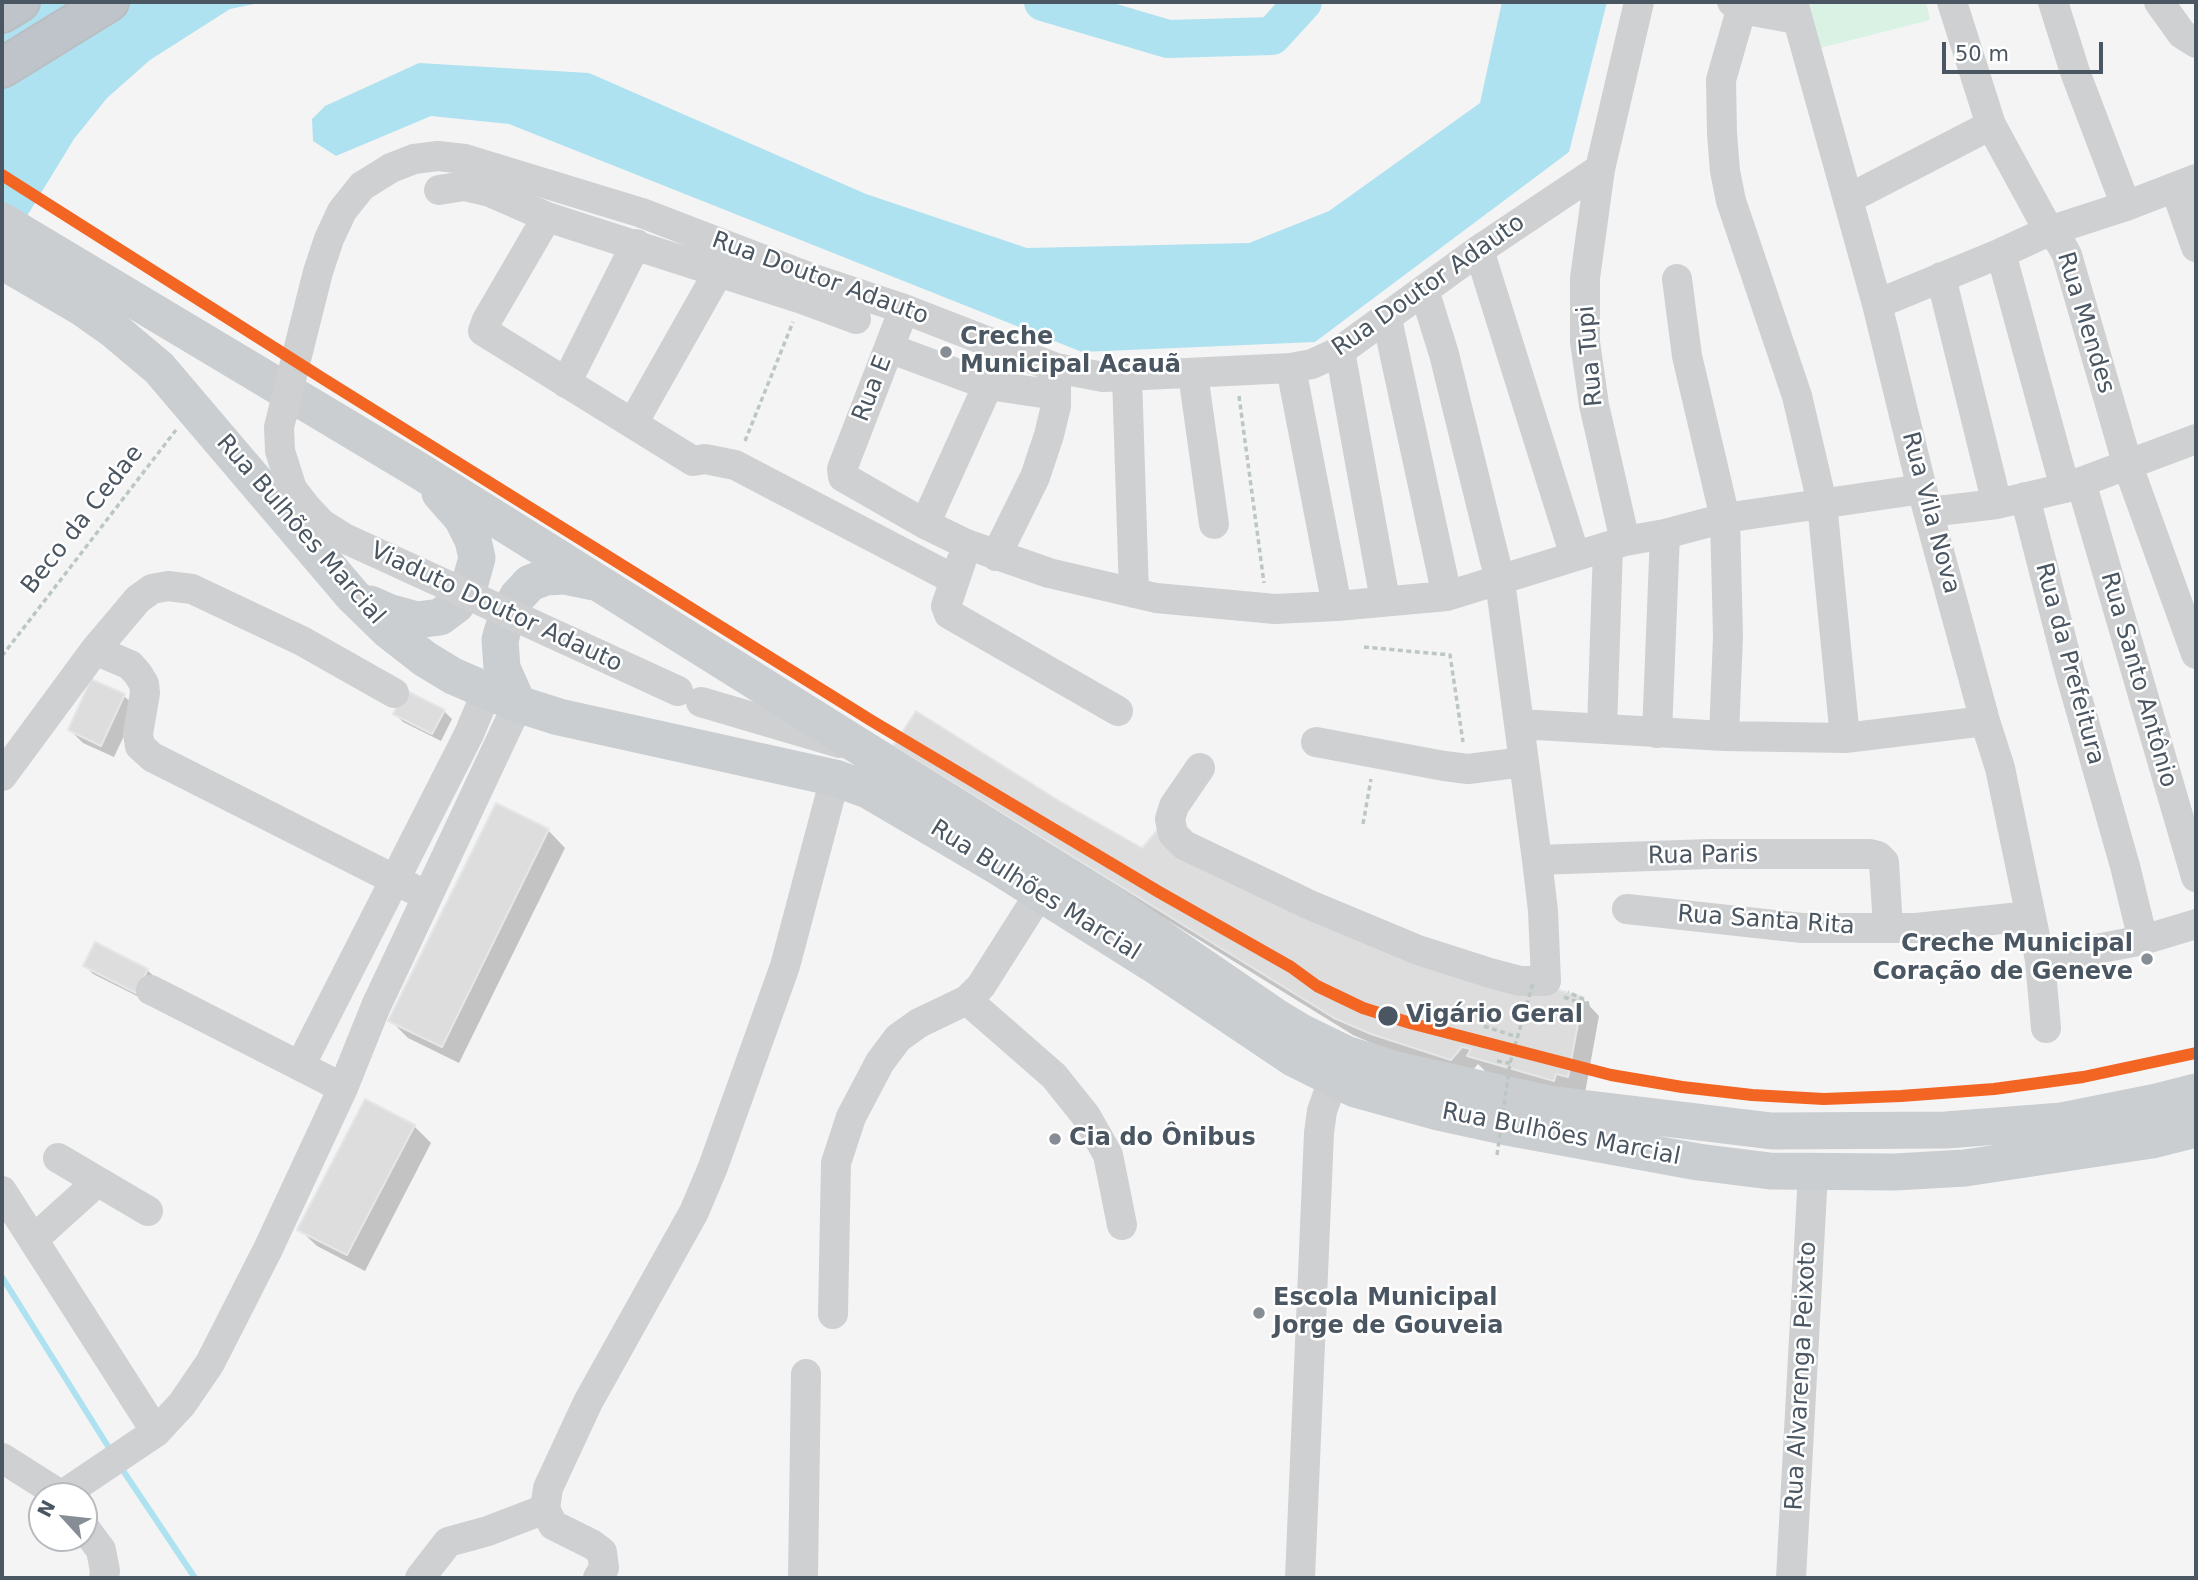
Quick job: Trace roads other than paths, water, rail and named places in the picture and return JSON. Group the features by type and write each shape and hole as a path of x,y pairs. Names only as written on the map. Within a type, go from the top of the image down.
{"highway":[{"path":"2,13 20,2"},
{"path":"2,68 109,2"}],"main road":[{"name":"Rua Bulhões Marcial","path":"2,221 418,470 870,752 1005,855 1040,893 1153,964 1262,1039 1333,1080 1392,1099 1507,1127 1698,1162 1770,1171 1895,1172 1965,1168 2152,1140 2196,1129"},
{"name":"Rua Bulhões Marcial","path":"9,265 115,331 159,368 353,596 389,631 425,659 453,676 503,698 559,717 798,769 868,790 1108,902 1256,1004 1346,1054 1396,1070 1548,1104 1772,1131 1946,1130 2062,1121 2196,1092"},
{"path":"353,596 388,612 416,620 440,617 456,604 470,583 477,558 473,540 462,518 418,470"},
{"path":"503,698 500,640 507,615 518,596 530,583 546,577 564,576 600,584"}],"street":[{"path":"1600,169 1639,2"},
{"name":"Rua Mendes","path":"1952,2 1991,125 2049,231 2064,248 2074,274 2128,466 2196,654"},
{"path":"2053,2 2075,72 2126,206"},
{"path":"2159,2 2182,34 2196,43"},
{"path":"1795,11 1737,5 1721,80 1721,133 1731,201 1797,396 1822,503 1845,738"},
{"name":"Rua Vila Nova","path":"1795,11 1877,304 1925,501 2000,768 2040,960 2046,1028"},
{"path":"1848,199 1991,125"},
{"name":"Viaduto Doutor Adauto","path":"642,213 465,159 438,156 414,159 362,186 342,211 328,239 279,427 280,452 292,489 322,524 344,538 689,696 870,752"},
{"name":"Rua Doutor Adauto","path":"642,213 725,260 811,278 904,309 1056,382 1103,377 1291,368 1312,364 1340,351 1479,250 1600,169"},
{"name":"Rua Tupi","path":"1600,169 1585,278 1585,342 1617,544 1602,729"},
{"path":"1877,304 2049,231 2185,183 2196,247"},
{"path":"439,190 464,186 490,192 547,216 636,244 725,260 803,299 856,319"},
{"path":"547,216 483,331 693,461 705,459 735,465 955,580"},
{"path":"566,383 636,244"},
{"path":"1479,250 1574,556"},
{"name":"Rua Santo Antônio","path":"2001,253 2196,877"},
{"path":"633,423 725,260"},
{"name":"Rua da Prefeitura","path":"1941,277 2114,830 2143,940"},
{"path":"1678,279 1686,356 1725,518 1728,636 1724,736"},
{"path":"1200,768 1174,806 1170,819 1173,834 1184,845 1310,905 1419,950 1500,976 1539,982 1543,911 1500,581 1444,354 1424,290"},
{"name":"Rua E","path":"904,309 842,469 843,477 847,480 925,524"},
{"path":"1387,319 1447,596"},
{"path":"889,348 988,385 1056,382 1056,407 1035,477 996,556"},
{"path":"1340,351 1385,600"},
{"path":"1291,368 1337,606"},
{"path":"1193,373 1214,524"},
{"path":"1127,376 1134,593"},
{"path":"988,385 925,524 996,556 1049,573 1134,593 1268,608 1337,606 1447,596 1617,544 1725,518 1822,503 2011,501 2073,485 2194,447"},
{"path":"1657,733 1665,534"},
{"path":"966,544 946,606 949,614 1118,711"},
{"path":"2,776 95,650 138,598 152,589 168,586 192,589 302,641 394,693"},
{"path":"95,650 130,665 144,684 138,734 141,746 152,757 427,896"},
{"name":"Viaduto Doutor Adauto","path":"689,696 798,769"},
{"path":"300,1066 469,734 503,698"},
{"path":"82,1482 150,1437 182,1404 210,1363 268,1249 343,1088 376,1006 427,896 503,698"},
{"path":"1520,724 1724,736 1845,738 1985,721"},
{"path":"1315,742 1468,769 1524,762"},
{"path":"598,1578 604,1568 602,1552 553,1525 545,1509 548,1488 588,1402 694,1212 713,1167 785,966 835,778"},
{"name":"Rua Paris","path":"1537,860 1710,854 1870,854 1878,856 1884,862 1888,928"},
{"path":"832,1314 836,1163 851,1117 880,1062 898,1038 919,1023 967,1000 981,986 1040,893"},
{"name":"Rua Santa Rita","path":"1627,909 1802,928 1916,928 2030,916"},
{"path":"2040,960 2143,940 2196,924"},
{"path":"150,990 343,1088"},
{"path":"967,1000 1054,1076 1086,1116 1108,1155 1122,1225"},
{"path":"1300,1578 1319,1133 1322,1111 1333,1080"},
{"path":"58,1158 148,1211"},
{"name":"Rua Alvarenga Peixoto","path":"1791,1578 1813,1173"},
{"path":"34,1240 97,1182"},
{"path":"2,1191 34,1240 150,1437"},
{"path":"803,1578 806,1374"},
{"path":"2,1458 40,1482"},
{"path":"420,1578 448,1542 488,1531 545,1509"},
{"path":"98,1546 105,1571 104,1578"}],"water":[{"path":"2,2 264,2 230,9 150,60 107,98 74,139 2,257"},
{"path":"1502,2 1607,2 1569,152 1315,342 1082,352 509,124 431,116 336,156 313,141 312,119 325,106 419,63 589,73 866,194 1027,248 1249,243 1329,211 1480,103"}],"waterway":[{"path":"1043,2 1168,39 1272,36 1303,2"},
{"path":"2,1277 111,1451"},
{"path":"120,1466 195,1578"}],"place":[{"name":"Creche Municipal Acauã","path":"946,352"},
{"name":"Creche Municipal Coração de Geneve","path":"2147,959"},
{"name":"Vigário Geral","path":"1388,1016"},
{"name":"Cia do Ônibus","path":"1055,1139"},
{"name":"Escola Municipal Jorge de Gouveia","path":"1259,1313"}]}
